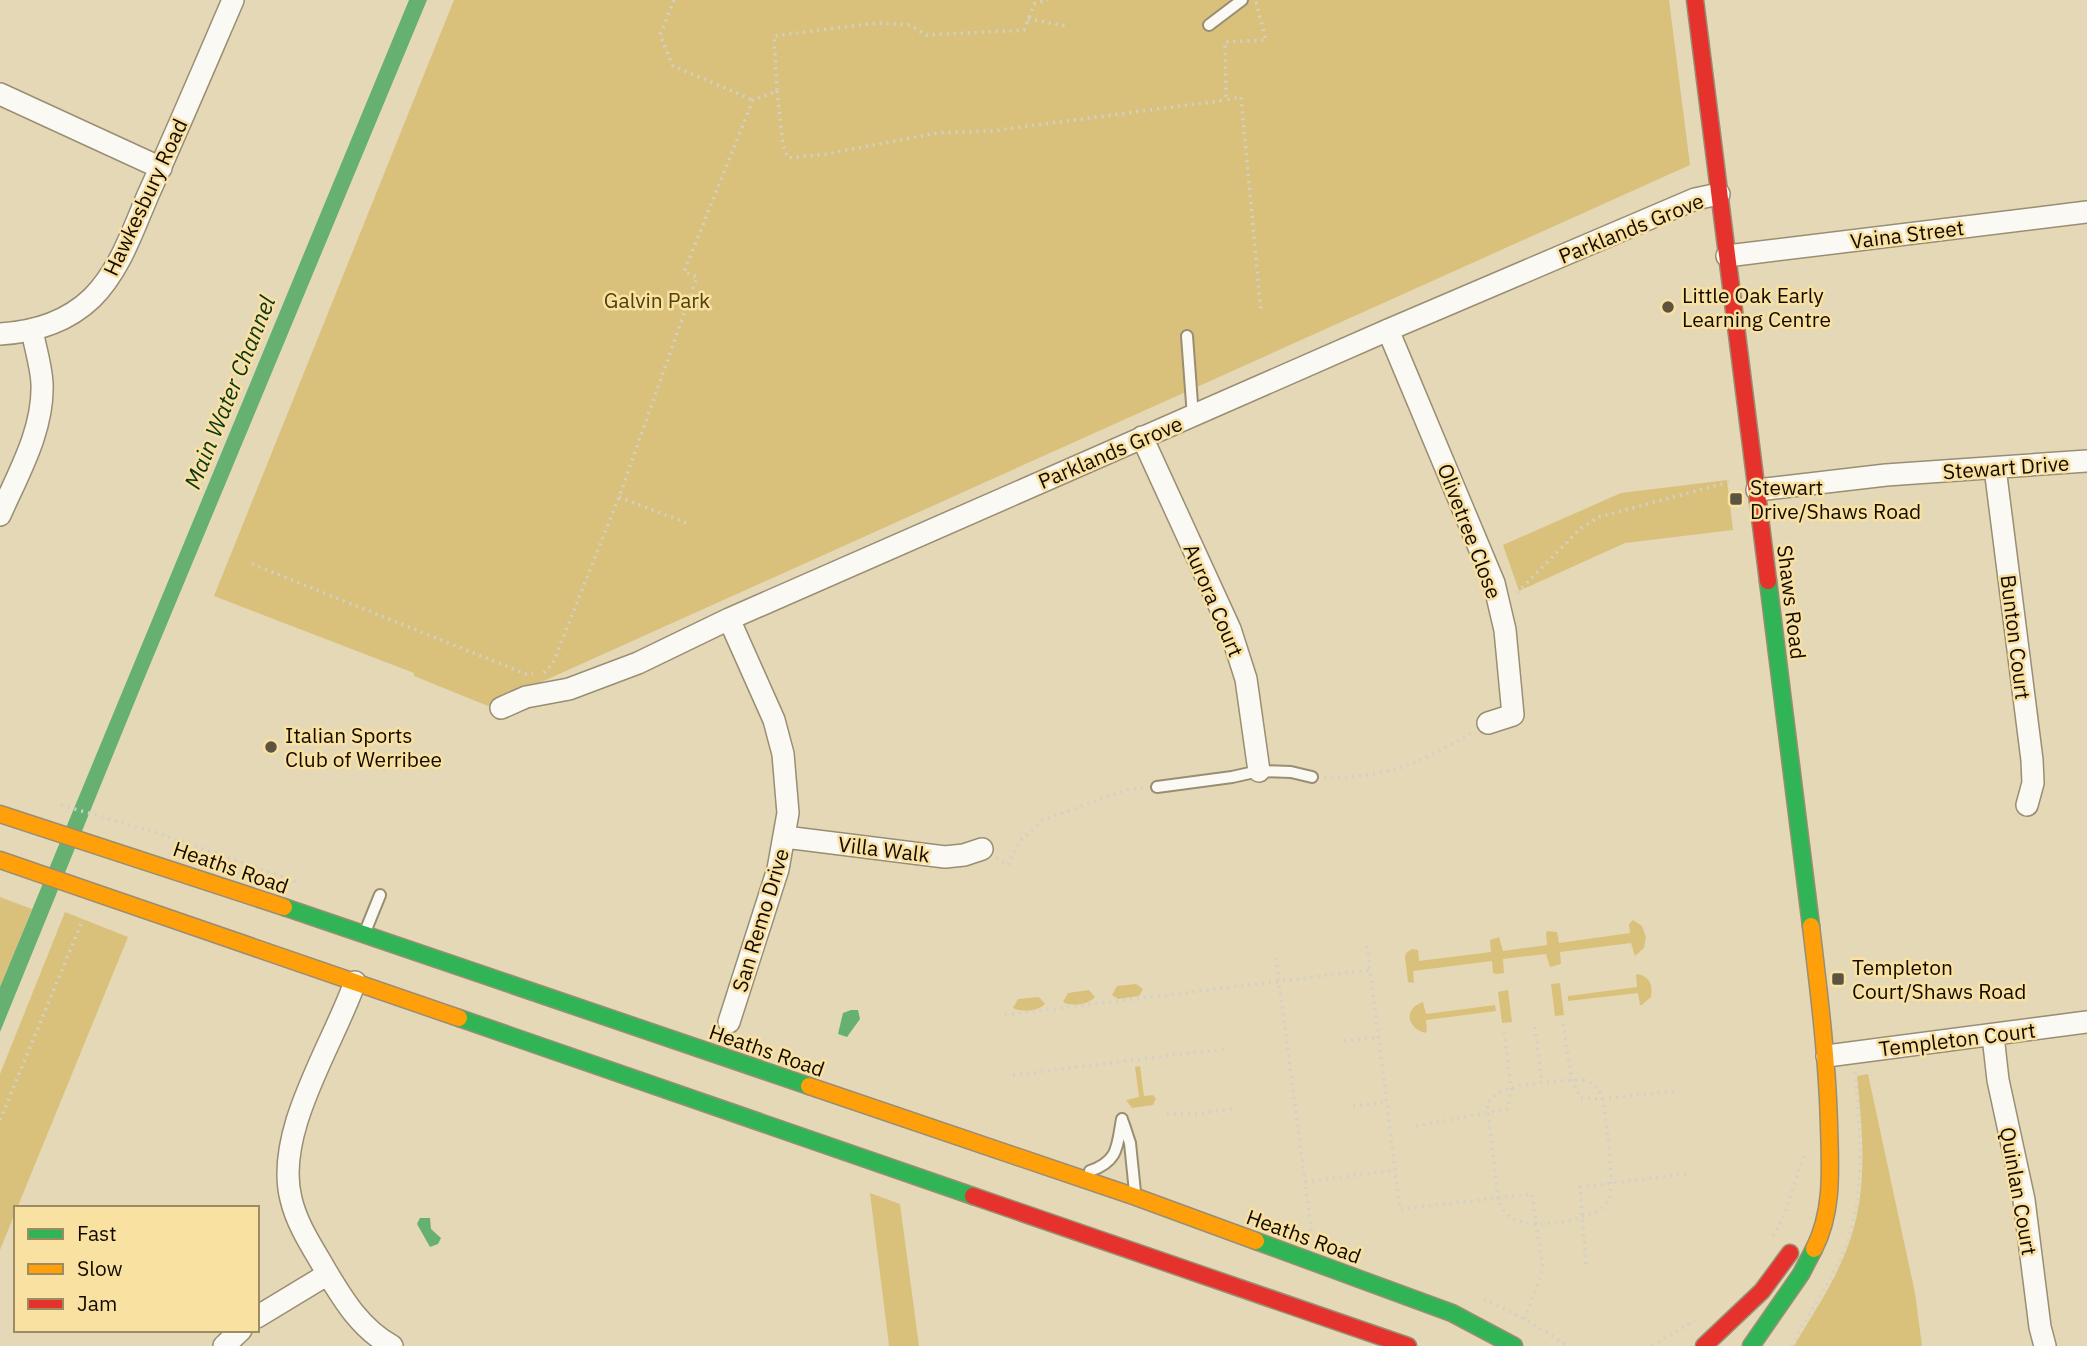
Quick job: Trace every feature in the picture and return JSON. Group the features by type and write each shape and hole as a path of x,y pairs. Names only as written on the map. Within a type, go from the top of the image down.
{"main road":[{"name":"Shaws Road","path":"1695,0 1827,1056 1831,1184 1826,1218 1801,1274 1751,1346"},
{"name":"Heaths Road","path":"0,814 246,894 362,942 1136,1197 1452,1312 1514,1346"},
{"path":"0,860 350,974 1408,1346"},
{"name":"Shaws Road","path":"1812,1202 1829,1126"},
{"path":"1704,1346 1751,1304 1771,1281 1801,1233"}],"street":[{"name":"Hawkesbury Road","path":"0,334 32,330 55,323 86,303 101,287 122,254 233,0"},
{"path":"0,94 161,167"},
{"name":"Parklands Grove","path":"501,708 526,697 569,689 638,663 729,619 1388,330 1695,199 1719,194"},
{"name":"Vaina Street","path":"1727,256 2087,212"},
{"path":"0,515 32,442 39,416 42,384 32,330"},
{"name":"Olivetree Close","path":"1388,330 1494,583 1510,674 1513,715 1488,723"},
{"name":"Aurora Court","path":"1142,437 1230,629 1246,679 1259,771"},
{"name":"Stewart Drive","path":"1757,490 1886,475 2087,461"},
{"name":"Bunton Court","path":"1995,468 2032,760 2033,783 2027,805"},
{"name":"San Remo Drive","path":"729,619 774,720 783,754 788,813 778,869 729,1022"},
{"name":"Villa Walk","path":"785,837 945,857 982,849"},
{"path":"350,974 346,1007 323,1052 292,1143 288,1180 290,1197 300,1226 328,1274 360,1322 392,1346"},
{"name":"Templeton Court","path":"1827,1056 2087,1022"},
{"name":"Quinlan Court","path":"1993,1036 1998,1080 2024,1200 2040,1327 2045,1346"},
{"path":"259,1316 328,1274"},
{"path":"224,1346 239,1332"}],"lane":[{"path":"1209,25 1242,0"},
{"path":"1187,336 1193,417"},
{"path":"1157,787 1259,771 1291,772 1312,777"},
{"path":"362,942 380,895"},
{"path":"953,1135 988,1139 1075,1170 1091,1171 1108,1163 1116,1153 1122,1119 1130,1143 1136,1197"}],"path":[{"path":"674,0 660,35 673,66 753,100 777,91"},
{"path":"1048,0 1034,4 1024,30 926,35 910,25 876,23 774,36 783,145 788,158 826,154 937,133 991,131 1241,97 1261,313"},
{"path":"1226,100 1225,41 1266,40 1255,0"},
{"path":"1028,19 1067,26"},
{"path":"252,564 526,674 546,672 553,663 619,497 697,277 684,272 753,100"},
{"path":"1500,609 1580,528 1599,517 1729,482"},
{"path":"619,497 689,524"},
{"path":"1312,777 1354,778 1396,771 1445,748 1488,723"},
{"path":"982,849 1008,865 1020,841 1043,820 1129,789 1157,787"},
{"path":"0,1119 83,919"},
{"path":"1367,946 1400,1209 1532,1194 1543,1269 1525,1319"},
{"path":"1276,958 1312,1238"},
{"path":"1005,1015 1370,970"},
{"path":"1563,1024 1572,1081 1581,1098 1602,1099 1675,1091"},
{"path":"1535,1027 1542,1082"},
{"path":"1416,1126 1487,1115 1507,1109 1511,1089 1504,1031"},
{"path":"1344,1041 1380,1037"},
{"path":"1013,1075 1224,1049"},
{"path":"1542,1082 1590,1082 1600,1091 1612,1183 1609,1199 1599,1211 1583,1218 1526,1224 1508,1216 1498,1198 1487,1104 1496,1093 1542,1082"},
{"path":"1353,1105 1387,1102"},
{"path":"1167,1114 1232,1110"},
{"path":"1770,1243 1794,1187 1806,1141"},
{"path":"1305,1182 1395,1170"},
{"path":"1586,1264 1580,1187 1686,1174"},
{"path":"1652,1346 1704,1314"}],"green space":[{"name":"Galvin Park","path":"454,0 1669,0 1690,165 488,706 414,676 414,673 214,596"},
{"path":"1727,480 1733,530 1625,543 1519,591 1503,545 1621,493"},
{"path":"0,897 32,909 0,987"},
{"path":"65,912 128,937 18,1206 14,1206 14,1216 0,1250 0,1074"},
{"path":"1633,920 1642,926 1646,937 1644,948 1635,956 1631,943 1560,952 1561,964 1550,967 1546,954 1503,959 1504,973 1493,973 1492,961 1413,971 1414,983 1408,982 1405,957 1412,949 1418,950 1419,961 1491,952 1490,940 1499,937 1503,951 1547,945 1548,931 1557,932 1559,943 1630,933 1629,924"},
{"path":"1638,974 1648,979 1652,989 1651,997 1642,1005 1638,993 1568,1001 1568,996 1637,987"},
{"path":"1560,983 1564,1015 1555,1016 1551,984"},
{"path":"1136,984 1143,989 1139,996 1118,999 1112,995 1117,986"},
{"path":"1089,990 1095,997 1088,1002 1075,1005 1063,1002 1068,993"},
{"path":"1508,990 1512,1022 1502,1023 1498,992"},
{"path":"1039,997 1045,1004 1034,1010 1013,1008 1018,999"},
{"path":"1423,1002 1426,1014 1495,1005 1496,1011 1426,1020 1425,1033 1414,1027 1410,1018 1413,1009"},
{"path":"1140,1066 1144,1096 1153,1095 1156,1099 1153,1105 1132,1108 1126,1100 1139,1097 1135,1067"},
{"path":"1868,1074 1915,1293 1922,1346 1794,1346 1835,1276 1853,1230 1862,1165 1857,1076"},
{"path":"870,1193 900,1204 919,1346 889,1346"}],"shaded area":[{"path":"409,0 427,0 0,1032 0,987"},
{"path":"858,1010 860,1019 847,1037 838,1034 843,1013"},
{"path":"420,1218 430,1218 431,1229 441,1238 438,1244 430,1247 417,1224"}],"traffic: fast":[{"path":"1768,581 1811,926"},
{"path":"284,907 809,1086"},
{"path":"459,1018 973,1196"},
{"path":"1256,1241 1452,1313 1514,1346"},
{"path":"1751,1346 1801,1274 1814,1249"}],"traffic: slow":[{"path":"0,814 284,907"},
{"path":"0,860 459,1018"},
{"path":"1811,926 1825,1049 1830,1156 1828,1204 1814,1249"},
{"path":"809,1086 1136,1197 1256,1241"}],"traffic: jam":[{"path":"1695,0 1768,581"},
{"path":"973,1196 1408,1346"},
{"path":"1704,1346 1762,1291 1790,1253"}],"place":[{"name":"Little Oak Early Learning Centre","path":"1668,307"},
{"name":"Stewart Drive/Shaws Road","path":"1736,499"},
{"name":"Italian Sports Club of Werribee","path":"271,747"},
{"name":"Templeton Court/Shaws Road","path":"1838,979"}],"water label":[{"name":"Main Water Channel","path":"229,392"}]}
